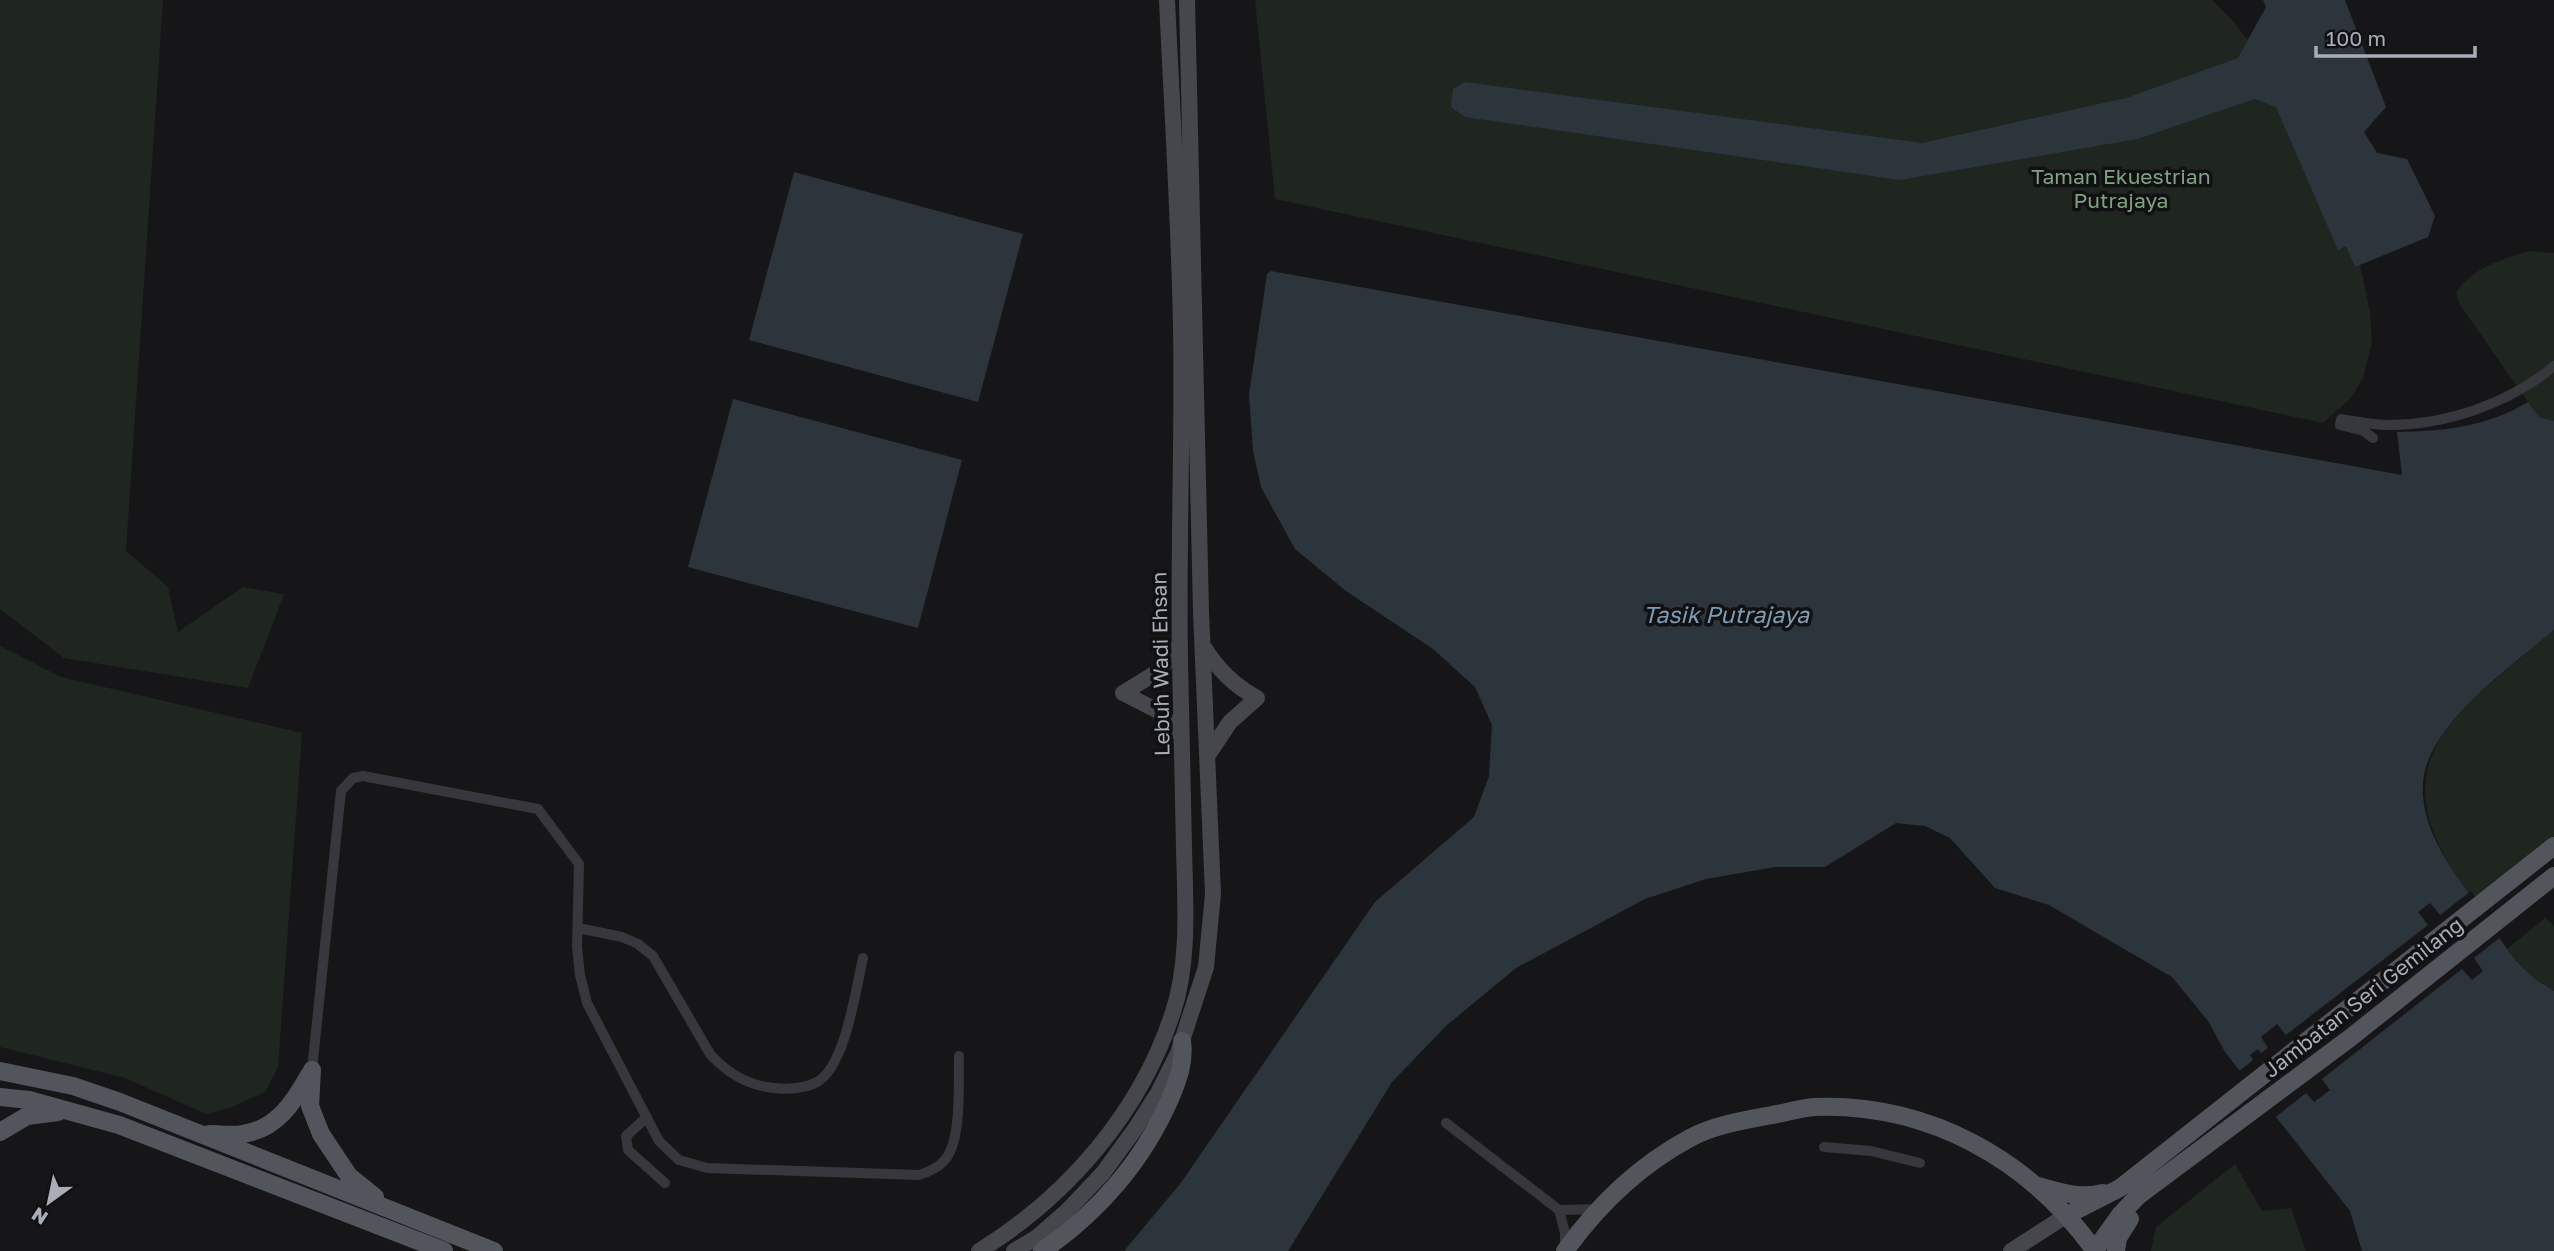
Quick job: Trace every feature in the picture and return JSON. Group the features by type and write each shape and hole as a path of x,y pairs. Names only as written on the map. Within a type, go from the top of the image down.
{"main road":[{"name":"Lebuh Wadi Ehsan","path":"979,1251 1051,1198 1115,1125 1160,1045 1173,1011 1182,974 1185,906 1180,644 1181,326 1167,0"},
{"name":"Lebuh Wadi Ehsan","path":"1014,1251 1036,1238 1104,1173 1158,1093 1182,1041 1206,967 1213,894 1202,644 1188,0"},
{"path":"1180,644 1159,671 1123,693 1160,712 1182,737"},
{"path":"1202,644 1222,673 1240,689 1257,698 1230,722 1207,757"},
{"name":"Jambatan Seri Gemilang","path":"2120,1188 2554,846"},
{"name":"Jambatan Seri Gemilang","path":"2095,1251 2120,1215 2138,1196 2221,1137 2554,876"},
{"path":"1042,1251 1071,1231 1138,1159 1160,1121 1184,1056 1182,1041"},
{"path":"199,1134 245,1134 273,1123 293,1104 312,1070"},
{"path":"312,1070 310,1106 321,1134 349,1176 390,1210"},
{"path":"0,1071 73,1086 494,1251"},
{"path":"0,1097 29,1100 119,1125 437,1250"},
{"path":"1565,1251 1616,1191 1692,1137 1750,1119 1811,1107 1893,1114 1955,1133 1997,1156 2035,1185 2067,1215 2095,1251"},
{"path":"0,1132 27,1116 49,1112 76,1112"},
{"path":"2116,1251 2118,1238 2158,1183"},
{"path":"2035,1185 2074,1196 2091,1196 2120,1188"},
{"path":"2011,1251 2067,1215 2120,1188"}],"street":[{"path":"2373,438 2364,431 2340,425 2341,419 2392,425 2453,416 2507,396 2554,366"},
{"path":"312,1070 339,800 341,791 353,778 363,776 538,809 579,864 580,975 587,1003 659,1141 679,1160 708,1168 919,1175 932,1171 944,1161 952,1148 956,1133 959,1056"},
{"path":"578,928 622,937 638,944 653,956 710,1054 721,1067 735,1077 776,1089 797,1088 817,1082 831,1069 840,1052 863,958"},
{"path":"647,1117 626,1136 625,1144 628,1150 665,1182"},
{"path":"1446,1123 1559,1210 1565,1233 1565,1251"},
{"path":"1824,1147 1871,1151 1920,1163"},
{"path":"1559,1210 1599,1209"}],"green space":[{"path":"0,0 163,0 126,551 168,587 178,632 243,587 284,594 248,688 64,658 0,609"},
{"name":"Taman Ekuestrian Putrajaya","path":"1255,0 2212,0 2233,21 2271,70 2357,250 2370,312 2372,342 2363,378 2350,399 2323,423 1275,199"},
{"path":"2529,251 2554,253 2554,421 2539,417 2460,305 2456,293 2462,284 2479,271 2498,261"},
{"path":"2554,630 2554,844 2476,904 2444,856 2428,815 2426,780 2435,749 2454,720 2481,692"},
{"path":"0,646 61,677 302,733 278,1067 265,1092 232,1107 206,1114 125,1078 0,1047"},
{"path":"2545,918 2554,926 2554,991 2528,974 2507,949"},
{"path":"2235,1164 2262,1211 2291,1208 2306,1251 2151,1251 2156,1227"}],"water":[{"path":"2263,0 2345,0 2386,107 2364,132 2377,153 2407,159 2435,216 2428,237 2355,267 2346,246 2338,250 2276,107 2255,99 2137,139 1900,180 1465,117 1451,107 1453,89 1465,82 1922,143 2126,98 2238,58 2266,7"},
{"path":"794,172 1023,234 978,402 749,340"},
{"name":"Tasik Putrajaya","path":"1271,271 2402,475 2397,432 2465,426 2497,417 2528,402 2539,417 2554,421 2554,630 2497,677 2459,714 2431,754 2424,775 2423,792 2429,825 2454,872 2513,957 2531,976 2554,991 2554,1251 2362,1251 2350,1211 2225,1052 2208,1021 2172,977 2049,905 1995,888 1950,838 1925,826 1896,823 1825,867 1775,867 1706,879 1645,899 1516,968 1447,1025 1392,1082 1288,1251 1124,1251 1180,1184 1375,902 1474,817 1489,776 1492,725 1475,687 1433,649 1346,591 1295,549 1261,487 1253,451 1249,394 1267,274"},
{"path":"733,399 962,460 918,628 688,567"}],"pier":[{"path":"2471,891 2502,936 2474,958 2483,971 2472,980 2462,969 2322,1079 2330,1090 2314,1102 2306,1093 2273,1119 2237,1073 2253,1060 2250,1055 2258,1049 2261,1053 2268,1048 2261,1037 2277,1024 2286,1035 2428,925 2418,912 2430,903 2440,915"}]}
